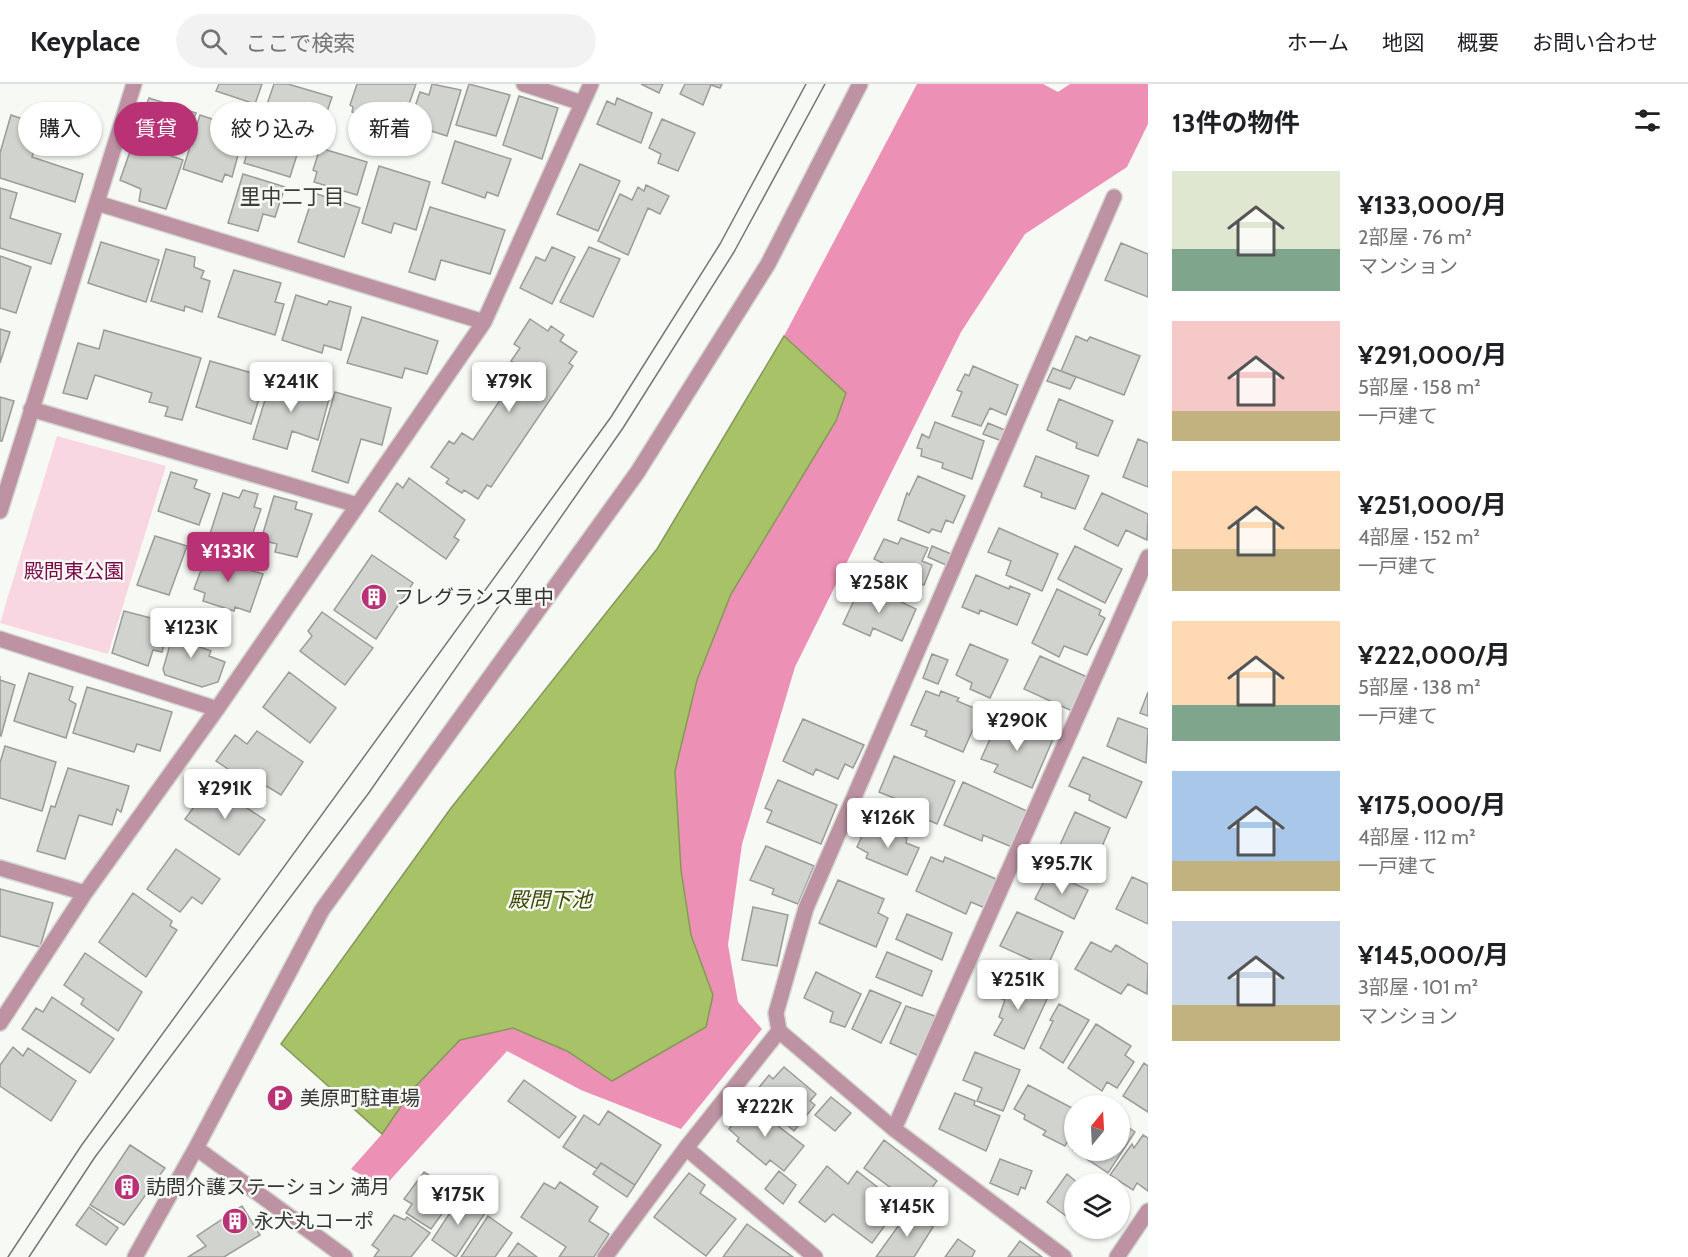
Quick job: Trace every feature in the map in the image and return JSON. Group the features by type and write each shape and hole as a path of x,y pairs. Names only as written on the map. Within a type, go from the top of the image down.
{"street":[{"path":"0,511 134,84"},
{"path":"524,84 582,103"},
{"path":"0,1023 86,893 217,709 484,322 591,84"},
{"path":"135,1257 196,1148 322,910 637,473 768,264 860,84"},
{"path":"1064,1257 894,1129 779,1031 776,1013 806,908 1114,197"},
{"path":"97,203 484,322"},
{"path":"31,410 357,505"},
{"path":"894,1129 1148,557"},
{"path":"0,639 217,709"},
{"path":"0,868 86,893"},
{"path":"606,1257 686,1148 779,1031"},
{"path":"196,1148 345,1257"},
{"path":"686,1148 815,1257"},
{"path":"1117,1257 1148,1211"}],"green space":[{"name":"殿問東公園","path":"57,436 166,466 108,654 0,623"}],"shaded area":[{"path":"917,84 1043,84 1058,92 1070,84 1148,84 1148,124 1127,167 1025,234 961,332 795,667 742,844 728,945 738,1002 762,1029 681,1129 581,1090 507,1051 383,1188 351,1169 382,1134 413,1089 460,1040 513,1028 567,1051 612,1081 713,995 691,935 681,870 675,771 697,680 731,594 836,421 845,393 784,336"}],"water":[{"name":"殿問下池","path":"784,336 846,393 836,421 731,594 697,680 675,771 681,870 691,935 713,995 706,1027 612,1081 567,1051 513,1028 460,1040 413,1089 382,1134 281,1044 451,808 657,549"}],"building":[{"path":"219,84 262,84 256,102 216,91"},
{"path":"274,84 288,84 332,97 330,102 268,102"},
{"path":"357,84 416,84 410,102 351,102"},
{"path":"432,84 461,90 447,136 432,131 432,102 417,102 420,92 429,95"},
{"path":"469,84 510,95 496,136 456,125"},
{"path":"641,84 663,84 659,93"},
{"path":"685,84 722,84 720,88 711,85 703,105 680,94"},
{"path":"519,96 558,108 542,159 503,145"},
{"path":"149,98 162,102 148,102"},
{"path":"617,98 652,113 641,143 597,124 607,101 615,105"},
{"path":"11,115 18,117 18,156 32,156 83,174 75,202 0,178 0,153"},
{"path":"200,115 210,118 210,156 238,156 232,177 225,174 222,182 183,169 187,156 198,156"},
{"path":"662,119 695,133 678,171 658,163 661,154 649,148"},
{"path":"455,141 511,159 498,196 487,192 485,198 442,183"},
{"path":"336,153 367,162 357,195 314,182 317,172 313,170 317,156 336,156"},
{"path":"128,156 171,156 183,160 166,209 139,201 141,189 120,180"},
{"path":"246,156 297,156 290,177 244,163"},
{"path":"580,164 620,181 598,231 557,214"},
{"path":"379,166 430,182 416,230 394,223 391,233 362,223"},
{"path":"243,174 285,187 275,217 263,214 258,231 228,223"},
{"path":"646,185 669,196 660,214 648,208 628,255 598,241 620,194 632,200 638,187 644,191"},
{"path":"0,188 17,193 10,218 61,234 51,264 0,248"},
{"path":"314,193 360,208 344,257 298,242"},
{"path":"430,207 505,230 490,274 441,260 435,280 409,272"},
{"path":"101,242 159,260 146,302 88,283"},
{"path":"1121,243 1148,254 1148,297 1105,280"},
{"path":"552,247 575,257 552,304 520,288 536,257 545,261"},
{"path":"589,247 620,259 593,317 560,302"},
{"path":"166,249 195,257 194,267 204,271 201,278 210,281 202,312 185,306 184,311 151,301"},
{"path":"0,256 31,267 16,313 0,308"},
{"path":"234,270 281,283 275,302 284,304 275,335 218,317"},
{"path":"296,295 327,305 329,301 351,307 341,350 324,345 322,353 282,340"},
{"path":"362,317 438,341 427,374 405,368 402,378 347,363"},
{"path":"530,319 548,331 551,326 564,335 560,341 577,352 569,363 573,366 491,487 487,485 478,499 446,483 449,479 431,467 449,441 454,444 462,433 473,440 522,368 511,361 520,348 514,344"},
{"path":"0,329 10,332 0,363"},
{"path":"104,330 201,358 182,420 165,416 168,407 149,402 152,393 95,375 87,399 63,393 78,343 99,349"},
{"path":"1076,336 1087,341 1090,337 1140,356 1124,395 1061,371"},
{"path":"210,361 266,377 251,424 196,407"},
{"path":"973,366 1018,385 1006,415 990,408 981,426 952,416 962,392 957,390 965,374 969,376"},
{"path":"1053,368 1076,377 1070,389 1047,381"},
{"path":"272,377 330,395 318,440 292,431 287,449 253,439"},
{"path":"335,392 391,408 382,445 361,439 348,483 312,471"},
{"path":"0,397 14,401 2,441 0,441"},
{"path":"1059,399 1113,421 1098,456 1076,448 1077,443 1047,430"},
{"path":"935,422 984,441 972,479 942,468 943,463 921,456 922,449 917,448 922,434 929,438"},
{"path":"988,423 1007,431 1002,441 983,434"},
{"path":"1138,439 1148,443 1148,487 1123,477"},
{"path":"1036,456 1089,476 1075,509 1041,497 1042,493 1024,486"},
{"path":"171,472 197,480 194,488 210,494 199,525 158,511"},
{"path":"918,476 965,496 953,523 946,520 941,532 932,529 929,533 898,520 907,493 909,495"},
{"path":"409,478 465,520 454,537 459,540 446,559 379,511 397,483 403,488"},
{"path":"243,490 258,494 254,507 261,509 248,547 209,537 223,493 239,498"},
{"path":"1102,493 1148,514 1147,540 1126,530 1118,546 1084,529"},
{"path":"274,496 297,502 295,509 312,514 297,557 275,552 277,544 261,540"},
{"path":"999,528 1058,554 1042,591 1006,575 1011,561 988,552"},
{"path":"155,536 187,546 169,595 137,585"},
{"path":"901,538 928,548 922,561 932,565 924,585 883,567 885,564 874,559 884,539 898,544"},
{"path":"932,546 951,554 946,565 928,557"},
{"path":"1075,546 1122,569 1105,603 1058,579"},
{"path":"208,551 251,565 249,570 263,574 250,612 235,607 234,611 203,601 205,593 194,589"},
{"name":"フレグランス里中","path":"372,555 413,583 376,639 334,610"},
{"path":"976,575 1009,589 1010,586 1030,594 1017,625 980,610 979,614 962,607"},
{"path":"862,583 916,609 902,641 873,628 870,636 843,624"},
{"path":"1057,589 1101,610 1099,615 1105,618 1087,655 1064,646 1059,657 1032,643"},
{"path":"124,611 170,623 162,652 153,650 148,666 112,653"},
{"path":"322,612 373,648 345,685 300,651 312,636 308,631"},
{"path":"177,621 192,624 191,629 202,632 197,646 211,651 209,656 225,662 218,682 202,687 165,675 163,669"},
{"path":"970,644 1008,660 990,698 970,689 972,683 956,675"},
{"path":"932,654 948,660 938,684 923,678"},
{"path":"1040,656 1087,677 1072,711 1024,689"},
{"path":"289,672 336,708 310,743 263,707"},
{"path":"29,673 73,687 69,700 76,704 66,738 14,721"},
{"path":"0,680 15,685 1,736 0,735"},
{"path":"87,687 172,712 160,751 137,744 134,752 73,733"},
{"path":"926,691 939,696 941,691 981,711 963,752 925,736 927,731 911,725"},
{"path":"1148,692 1148,716 1140,713"},
{"path":"1000,717 1053,739 1032,788 994,772 998,765 981,759"},
{"path":"1118,718 1148,729 1146,763 1107,746"},
{"path":"803,719 864,745 853,768 845,764 838,779 816,769 813,775 783,761"},
{"path":"257,731 303,762 281,795 255,779 252,785 216,761 235,735 247,744"},
{"path":"5,746 56,762 42,811 0,798 0,763"},
{"path":"894,756 955,781 937,824 897,806 899,800 879,792"},
{"path":"1083,757 1142,782 1126,818 1089,800 1090,795 1069,786"},
{"path":"68,768 129,786 121,812 117,809 112,825 79,815 65,859 37,851 51,806 55,807"},
{"path":"778,780 837,805 821,844 767,822 772,811 765,808"},
{"path":"963,782 1029,812 1012,847 983,835 982,841 944,825"},
{"path":"211,784 265,820 239,855 185,819"},
{"path":"1075,812 1110,828 1090,874 1054,858"},
{"path":"868,823 907,838 906,843 919,848 907,875 866,858 868,853 857,847"},
{"path":"766,846 814,866 798,904 772,894 774,889 750,880"},
{"path":"176,849 220,879 202,904 192,897 180,912 147,889"},
{"path":"931,857 943,862 945,857 996,879 985,908 971,902 966,914 916,891"},
{"path":"1049,872 1088,890 1074,919 1035,899"},
{"path":"1132,877 1148,884 1148,924 1116,909"},
{"path":"838,880 884,899 878,913 888,918 876,947 819,923"},
{"path":"0,889 53,903 40,947 0,936"},
{"path":"133,893 172,921 170,926 177,930 146,977 99,942"},
{"path":"753,907 788,915 777,966 742,960"},
{"path":"1017,912 1063,932 1047,967 1000,946"},
{"path":"907,914 952,933 942,960 896,939"},
{"path":"1091,942 1111,952 1116,945 1148,964 1147,994 1128,984 1121,994 1075,969"},
{"path":"887,952 932,971 922,996 876,977"},
{"path":"85,953 142,992 118,1031 81,1004 84,999 64,985"},
{"path":"816,972 861,994 845,1027 830,1022 833,1012 804,998"},
{"path":"1003,974 1027,983 1025,989 1047,999 1024,1049 994,1035 1003,1019 999,1017 1005,1000 992,995"},
{"path":"870,990 901,1003 881,1043 852,1029"},
{"path":"52,997 114,1039 90,1073 22,1029 36,1008 43,1012"},
{"path":"1059,1004 1089,1020 1063,1063 1040,1048 1053,1021 1050,1020"},
{"path":"906,1006 935,1016 919,1056 890,1043"},
{"path":"1096,1024 1131,1046 1125,1055 1134,1062 1117,1088 1107,1082 1102,1091 1068,1068"},
{"path":"13,1047 23,1056 28,1048 76,1081 51,1121 0,1086 0,1065"},
{"path":"975,1052 1020,1070 1003,1111 977,1101 982,1088 963,1080"},
{"path":"1144,1063 1148,1066 1148,1112 1130,1100 1130,1095 1124,1095"},
{"path":"784,1067 816,1094 810,1101 815,1105 794,1131 753,1095 769,1075 773,1079"},
{"path":"524,1080 576,1117 559,1138 508,1101"},
{"path":"1028,1085 1064,1104 1064,1146 1043,1135 1046,1131 1024,1119 1025,1115 1014,1109"},
{"path":"955,1093 975,1101 974,1105 1000,1116 986,1151 939,1129"},
{"path":"831,1097 851,1113 835,1131 815,1115"},
{"path":"748,1103 804,1146 784,1171 770,1160 766,1165 737,1141 739,1138 729,1129"},
{"path":"608,1111 661,1145 635,1185 601,1163 597,1169 563,1147 584,1115 599,1125"},
{"path":"1130,1129 1135,1132 1130,1140"},
{"path":"1143,1135 1148,1138 1148,1191 1137,1183 1133,1190 1130,1188 1130,1173 1111,1173 1120,1161 1130,1161 1132,1144 1134,1148"},
{"path":"884,1140 937,1181 917,1207 864,1168"},
{"name":"訪問介護ステーション 満月","path":"130,1145 165,1168 124,1225 90,1205"},
{"path":"1000,1159 1032,1171 1025,1189 1021,1187 1018,1195 990,1183"},
{"path":"1090,1161 1116,1161 1108,1173"},
{"path":"601,1163 635,1185 627,1197 593,1174"},
{"path":"827,1166 848,1184 857,1171 900,1205 872,1243 833,1214 825,1222 799,1202"},
{"path":"779,1171 796,1185 783,1204 765,1189"},
{"path":"424,1172 457,1193 431,1229 406,1213 412,1204 404,1199"},
{"path":"689,1173 705,1185 700,1193 736,1219 706,1256 654,1217"},
{"path":"1064,1178 1064,1214 1047,1202"},
{"path":"560,1182 598,1207 589,1221 609,1234 594,1257 559,1257 566,1247 521,1217 544,1183 555,1189"},
{"path":"461,1196 485,1213 456,1257 432,1240"},
{"name":"永犬丸コーポ","path":"242,1206 260,1235 224,1257 188,1257 206,1246 197,1236"},
{"path":"89,1207 118,1228 106,1245 76,1225"},
{"path":"909,1211 933,1227 914,1257 876,1257"},
{"path":"394,1215 405,1220 407,1217 430,1233 411,1257 374,1257 379,1250 372,1245"},
{"path":"488,1216 512,1233 495,1257 461,1257"},
{"path":"747,1224 793,1257 723,1257"},
{"path":"958,1239 975,1251 972,1257 945,1257"},
{"path":"1020,1241 1042,1257 1008,1257"},
{"path":"518,1243 537,1257 508,1257"}],"tram line":[{"path":"8,1257 81,1146 611,417 720,244 806,84"},
{"path":"29,1257 95,1157 368,794 623,428 734,252 825,84"}],"place":[{"name":"フレグランス里中","path":"374,597"},
{"name":"美原町駐車場","path":"280,1098"},
{"name":"訪問介護ステーション 満月","path":"127,1187"},
{"name":"永犬丸コーポ","path":"235,1221"}],"district":[{"name":"里中二丁目","path":"292,196"}]}
